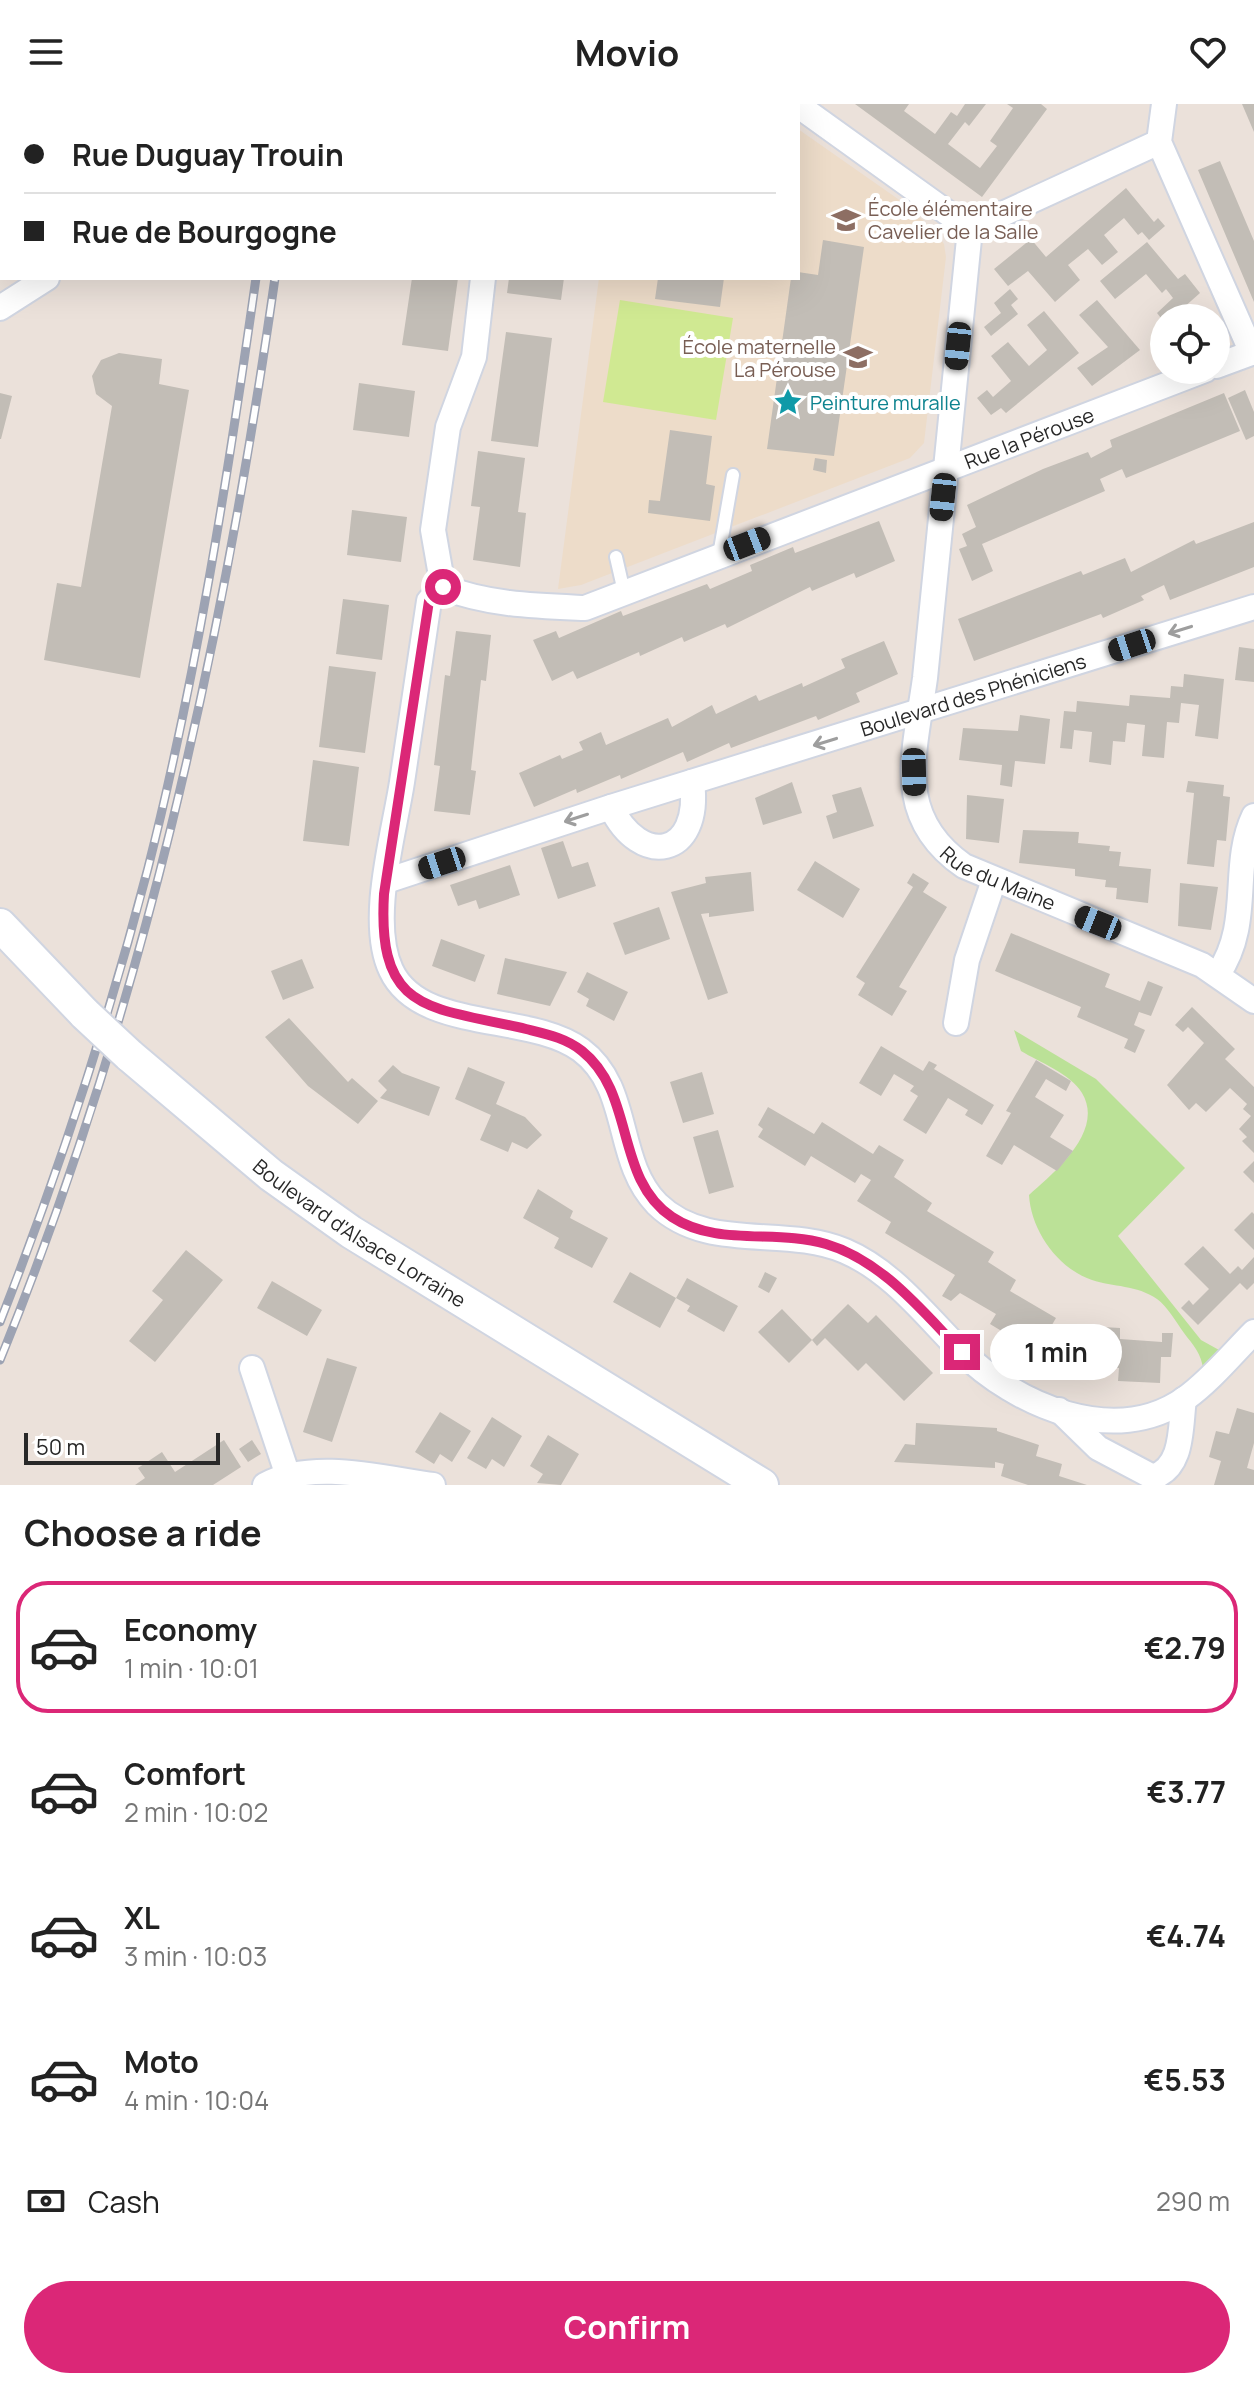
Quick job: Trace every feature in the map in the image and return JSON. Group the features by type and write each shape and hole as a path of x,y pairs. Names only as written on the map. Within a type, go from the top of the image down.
{"main road":[{"name":"Boulevard d'Alsace Lorraine","path":"0,925 129,1055 271,1175 341,1225 762,1485"}],"street":[{"path":"1164,104 1159,142 1253,353 1230,361"},
{"path":"800,107 970,229 1159,142"},
{"name":"Rue du Maine","path":"970,229 918,722 914,792 924,828 946,853 994,880 1218,974 1254,1001"},
{"path":"0,308 44,280"},
{"path":"483,280 474,357 448,427 433,530 443,587 429,601 385,888 384,950 400,984 435,1008 547,1034 581,1050 597,1065 616,1097 639,1179 670,1215 703,1231 807,1240 847,1252 904,1293 994,1380 1033,1402 1087,1418 1127,1420 1164,1410 1184,1399 1254,1332"},
{"name":"Rue la Pérouse","path":"443,587 518,605 585,608 1168,384"},
{"name":"Boulevard des Phéniciens","path":"385,888 611,807 692,782 918,722 1254,607"},
{"path":"611,807 629,834 642,843 658,846 676,843 685,835 696,808 692,782"},
{"path":"1218,974 1233,947 1239,927 1247,833 1254,816"},
{"path":"956,1023 967,960 994,880"},
{"path":"252,1368 276,1480 335,1473 433,1485"},
{"path":"1059,1410 1098,1448 1153,1477 1171,1468 1176,1458 1184,1399"}],"lane":[{"path":"719,555 733,475"},
{"path":"616,557 624,592"}],"shaded area":[{"path":"800,130 898,199 933,229 944,244 946,257 924,443 910,458 581,585 558,589 599,280 800,280"}],"green space":[{"path":"620,300 733,318 716,420 603,402"},
{"path":"1014,1030 1096,1079 1185,1168 1118,1236 1201,1340 1219,1350 1203,1370 1196,1350 1161,1302 1141,1291 1079,1274 1057,1257 1041,1234 1029,1195 1074,1150 1087,1122 1087,1107 1082,1093 1070,1080 1021,1051"}],"building":[{"path":"855,104 909,104 904,111 935,134 951,112 957,116 965,104 986,104 969,126 965,122 948,144 980,168 997,146 990,141 1013,108 1007,104 1041,104 1047,109 982,197"},
{"path":"1242,104 1254,104 1254,132"},
{"path":"1220,161 1254,241 1254,302 1198,170"},
{"path":"1126,188 1154,222 1158,218 1165,226 1149,240 1142,232 1138,235 1124,218 1104,235 1118,252 1102,265 1088,249 1068,265 1080,280 1055,302 1028,271 1008,286 994,269 1031,239 1046,257"},
{"path":"823,240 864,247 834,456 767,449 791,280 800,280 800,272 818,275"},
{"path":"1147,242 1178,279 1185,274 1200,293 1188,304 1167,304 1173,298 1166,289 1162,293 1146,274 1115,299 1100,281"},
{"path":"412,280 458,280 448,351 402,345"},
{"path":"509,280 564,280 561,300 507,293"},
{"path":"658,280 724,280 720,307 655,299"},
{"path":"1010,289 1018,299 1011,305 1018,314 991,336 984,327 1001,313 994,303"},
{"path":"1097,300 1140,350 1092,386 1077,368 1108,347 1079,315"},
{"path":"1044,311 1079,353 1006,413 1001,408 991,415 977,398 987,390 993,397 1011,381 991,356 1008,342 1029,366 1047,350 1027,325"},
{"path":"506,332 552,338 538,447 491,441"},
{"path":"119,353 162,359 159,384 189,390 140,678 44,660 57,583 81,587 112,406 96,394 92,376 101,360"},
{"path":"359,383 415,391 409,437 353,430"},
{"path":"1245,390 1254,412 1254,436 1246,440 1228,398"},
{"path":"0,393 12,396 1,439 0,439"},
{"path":"1224,393 1240,431 1126,478 1122,469 1100,479 1105,491 982,544 993,571 972,581 959,549 967,546 962,534 976,527 967,505 1043,469 1088,452 1091,458 1112,447 1110,440"},
{"path":"670,430 712,436 706,484 715,486 710,521 648,513 649,500 660,501"},
{"path":"478,451 525,458 518,512 526,513 520,567 473,560 480,507 471,506"},
{"path":"815,458 827,460 826,473 813,470"},
{"path":"352,510 407,517 401,562 347,555"},
{"path":"879,521 895,561 856,578 854,573 812,591 810,587 727,628 725,624 684,642 682,637 577,679 573,671 552,681 533,640 556,631 559,638 621,611 623,616 707,584 710,589 752,571 750,565 793,547 795,553"},
{"path":"1254,522 1254,567 1170,600 1164,585 1141,596 1144,600 1103,618 1101,614 974,661 958,619 1081,571 1083,575 1125,558 1131,572 1194,540 1196,544"},
{"path":"343,599 389,605 382,660 336,654"},
{"path":"456,631 491,635 486,681 481,680 471,770 476,771 470,815 434,811 440,766 434,765 445,675 450,676"},
{"path":"884,641 898,674 856,693 860,702 818,720 816,716 731,748 729,743 687,762 683,752 621,779 620,775 577,793 576,789 534,807 519,773 560,755 562,759 583,750 579,742 601,732 606,745 668,718 672,727 712,705 716,714 756,695 759,701 802,683 803,687 845,668 841,659"},
{"path":"1239,647 1254,649 1254,682 1235,680"},
{"path":"329,666 376,672 365,753 319,747"},
{"path":"1184,674 1224,679 1218,739 1195,736 1199,705 1181,703 1179,723 1167,722 1164,758 1142,756 1145,725 1127,723 1125,742 1113,741 1111,765 1089,762 1092,732 1074,730 1072,749 1060,748 1064,711 1076,712 1077,701 1129,706 1130,695 1170,698 1171,686 1183,687"},
{"path":"1020,715 1050,719 1045,764 1015,761 1012,787 1000,785 1002,765 959,760 963,728 1018,731"},
{"path":"313,760 359,767 349,846 303,841"},
{"path":"1188,781 1224,785 1223,796 1230,797 1226,841 1217,840 1214,867 1187,864 1194,793 1186,792"},
{"path":"792,782 802,813 763,825 755,798"},
{"path":"861,787 874,826 833,839 826,816 837,812 832,795"},
{"path":"967,795 1004,799 999,843 966,839"},
{"path":"1023,830 1079,832 1078,843 1110,846 1109,851 1121,852 1119,866 1151,869 1148,903 1116,899 1117,888 1105,887 1106,880 1075,876 1075,869 1019,863"},
{"path":"563,841 572,867 588,862 596,886 558,899 541,848"},
{"path":"815,861 860,889 843,918 797,890"},
{"path":"510,865 520,895 479,909 476,900 458,906 450,885"},
{"path":"751,872 754,911 709,917 709,913 701,914 728,993 708,1000 671,892 706,883 705,877"},
{"path":"913,873 929,883 923,892 947,907 899,987 907,991 892,1016 858,995 865,983 856,977 913,887 907,883"},
{"path":"1180,883 1218,887 1211,930 1178,926"},
{"path":"659,907 670,939 625,955 613,923"},
{"path":"1011,933 1110,974 1105,987 1140,1001 1148,981 1163,987 1151,1016 1139,1012 1134,1025 1145,1030 1135,1053 1124,1048 1128,1039 1077,1017 1081,1007 995,971"},
{"path":"441,939 485,955 475,982 432,966"},
{"path":"505,958 567,972 550,1006 497,994"},
{"path":"302,959 314,988 283,1000 271,971"},
{"path":"587,972 628,992 614,1021 586,1006 589,999 577,992"},
{"path":"1192,1007 1235,1049 1225,1059 1254,1087 1254,1153 1242,1141 1247,1137 1239,1129 1251,1116 1243,1109 1247,1104 1230,1088 1206,1112 1196,1103 1189,1110 1167,1085 1204,1043 1188,1027 1183,1032 1175,1025"},
{"path":"289,1018 348,1082 352,1078 378,1101 358,1124 308,1086 265,1037"},
{"path":"881,1046 923,1071 929,1061 937,1065 934,1069 994,1105 982,1125 965,1115 968,1110 948,1098 926,1134 903,1120 918,1096 910,1091 914,1086 894,1074 881,1096 859,1083"},
{"path":"1036,1060 1071,1081 1066,1091 1046,1079 1035,1097 1064,1115 1050,1137 1073,1151 1057,1171 1014,1145 1002,1165 986,1156 1011,1113 1006,1111"},
{"path":"393,1065 402,1073 440,1087 429,1116 380,1098 387,1090 378,1081"},
{"path":"468,1067 505,1082 496,1104 525,1117 542,1135 527,1149 512,1142 508,1152 480,1140 491,1115 455,1099"},
{"path":"702,1072 714,1114 683,1123 670,1082"},
{"path":"768,1107 814,1134 822,1122 873,1154 879,1145 904,1160 894,1177 932,1203 927,1211 994,1252 988,1262 1016,1280 1010,1291 1056,1318 1036,1352 990,1324 996,1314 960,1293 951,1301 942,1296 955,1275 885,1233 891,1222 857,1201 871,1180 861,1174 855,1183 811,1156 805,1166 758,1137 763,1129 758,1125"},
{"path":"718,1130 734,1187 709,1194 693,1137"},
{"path":"1254,1161 1254,1183 1243,1172"},
{"path":"538,1189 573,1211 570,1218 608,1238 592,1268 554,1248 559,1238 523,1218"},
{"path":"1252,1212 1254,1214 1254,1250 1234,1230"},
{"path":"1203,1246 1230,1274 1238,1266 1242,1270 1254,1257 1254,1283 1247,1290 1240,1283 1198,1325 1181,1308 1189,1300 1193,1305 1209,1289 1184,1264"},
{"path":"186,1250 223,1280 155,1362 129,1341 163,1300 152,1291"},
{"path":"630,1272 676,1298 660,1328 613,1302"},
{"path":"765,1272 777,1278 769,1293 758,1287"},
{"path":"687,1278 738,1306 724,1332 687,1311 690,1306 676,1298"},
{"path":"272,1281 322,1310 307,1336 257,1308"},
{"path":"848,1304 868,1323 876,1315 933,1373 904,1401 866,1363 858,1371 825,1338 817,1346 812,1340"},
{"path":"782,1309 812,1340 789,1363 758,1332"},
{"path":"1068,1325 1120,1328 1120,1339 1162,1342 1162,1333 1173,1333 1171,1357 1161,1357 1160,1383 1118,1381 1119,1368 1066,1366"},
{"path":"327,1358 357,1367 332,1442 303,1432"},
{"path":"1237,1408 1254,1413 1254,1443 1247,1468 1254,1470 1254,1485 1214,1485 1221,1461 1209,1457 1216,1431 1229,1434"},
{"path":"440,1412 471,1431 452,1462 440,1454 434,1464 415,1452"},
{"path":"492,1417 522,1436 504,1467 492,1459 486,1469 467,1458"},
{"path":"916,1423 997,1428 997,1431 1039,1445 1036,1456 1062,1464 1059,1476 1087,1485 1028,1485 1001,1476 1004,1464 995,1462 995,1468 894,1462 905,1444 915,1445"},
{"path":"548,1435 579,1454 561,1485 537,1483 543,1474 530,1466"},
{"path":"224,1440 241,1467 213,1485 135,1485 145,1478 138,1468 162,1452 175,1472"},
{"path":"252,1440 261,1454 248,1462 239,1449"}],"railway":[{"path":"0,1322 81,1097 116,983 166,795 210,574 256,280"},
{"path":"0,1360 50,1229 95,1096 171,828 230,555 275,280"}],"place":[{"name":"École élémentaire Cavelier de la Salle","path":"846,220"},
{"name":"École maternelle La Pérouse","path":"858,357"},
{"name":"Peinture muralle","path":"788,402"}],"route":[{"path":"443,587 429,601 384,894 382,936 392,974 408,992 435,1008 547,1034 581,1050 597,1065 616,1097 639,1179 670,1215 703,1231 807,1240 847,1252 904,1293 962,1352"}]}
